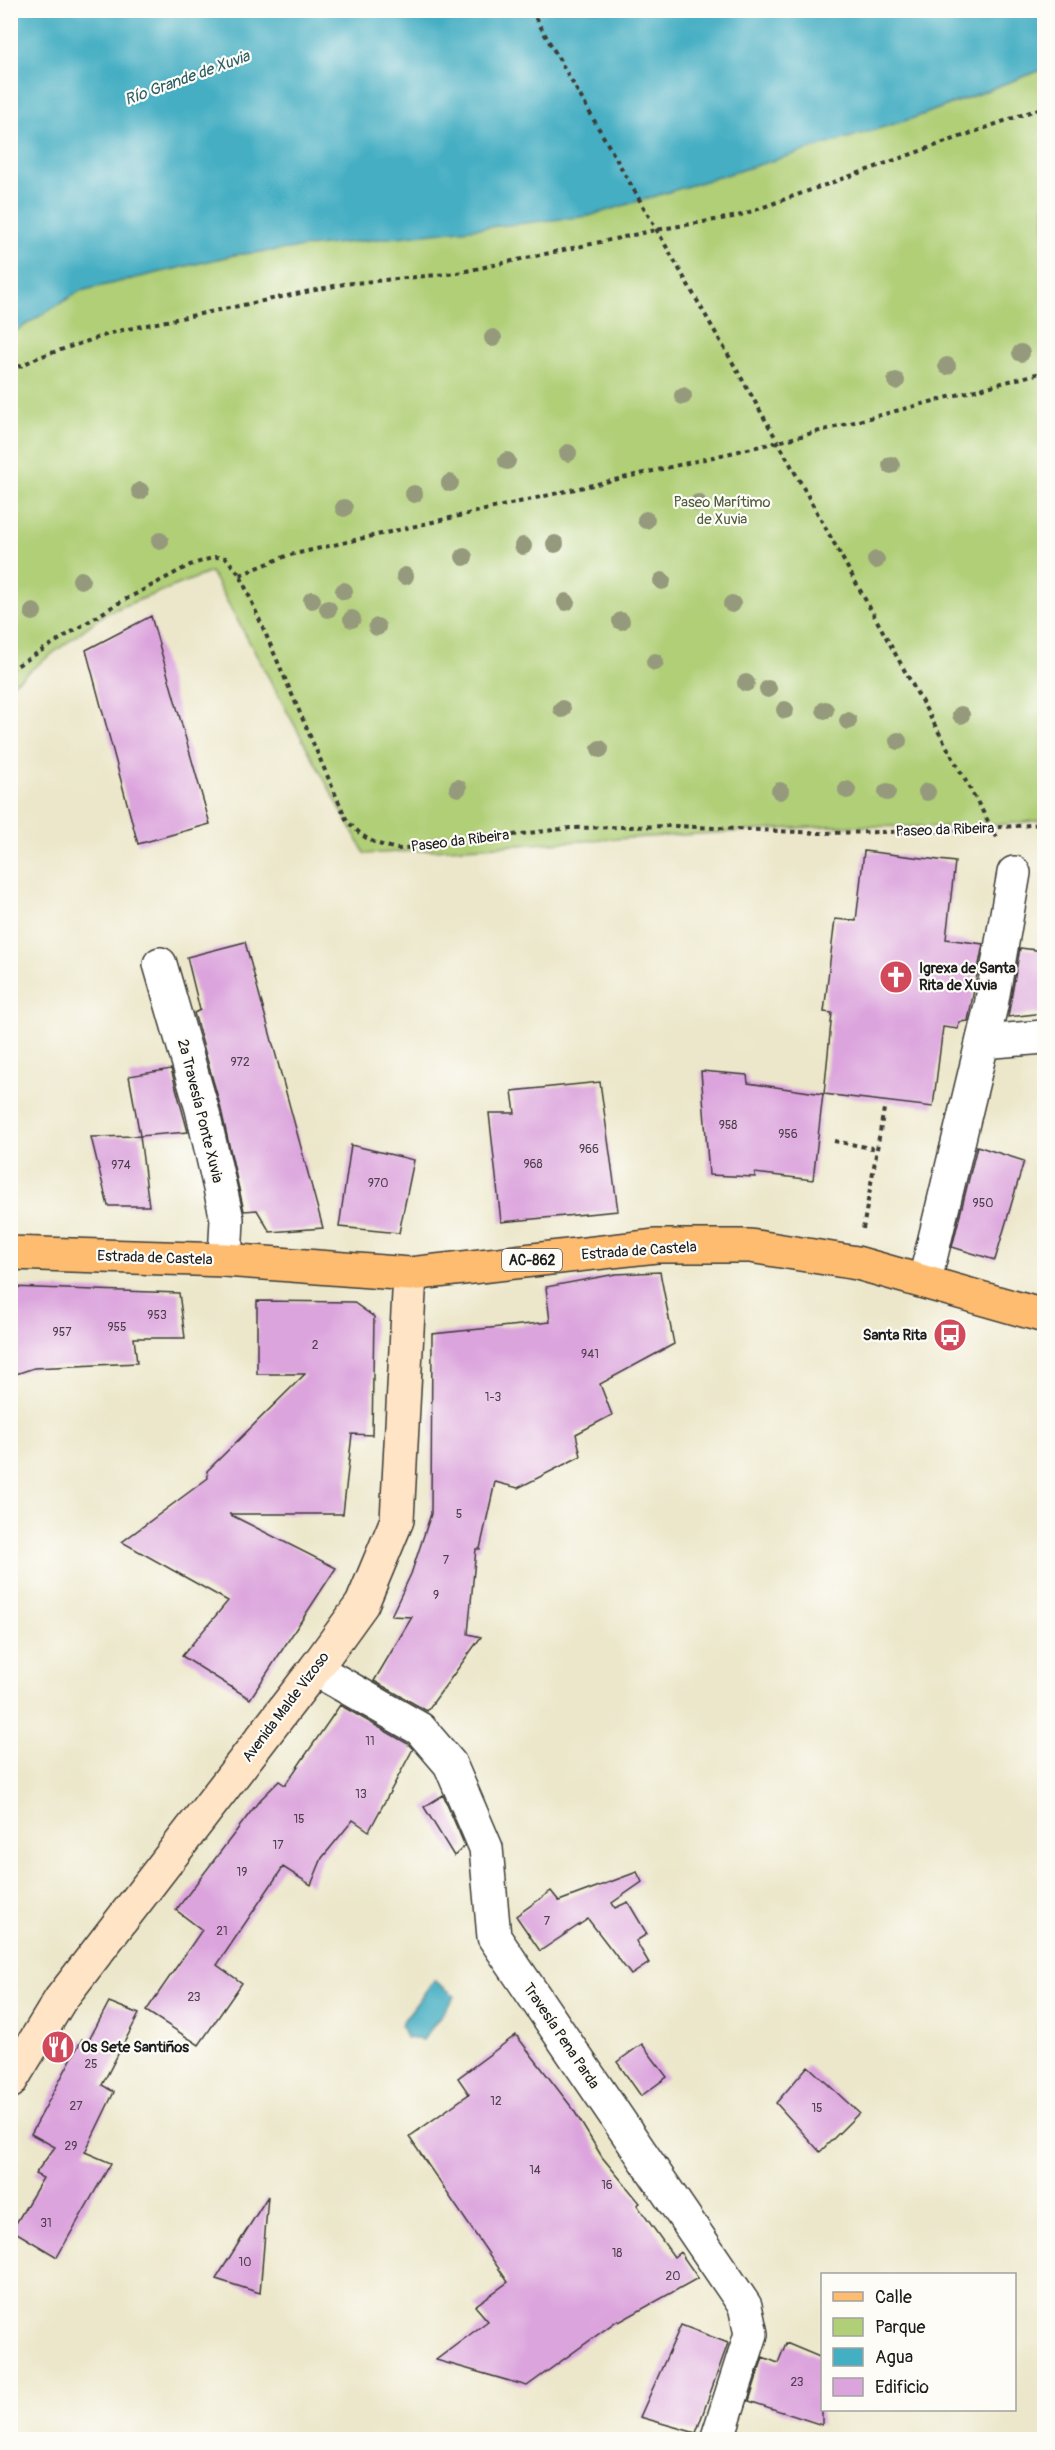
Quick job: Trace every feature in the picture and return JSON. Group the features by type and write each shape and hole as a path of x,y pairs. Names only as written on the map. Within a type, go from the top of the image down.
{"main road":[{"name":"Estrada de Castela","path":"10,1253 225,1260 410,1274 656,1246 750,1246 857,1263 925,1280 1044,1316"}],"street":[{"path":"925,1280 983,1042 1014,873"},
{"name":"2ª Travesía Ponte Xuvia","path":"160,964 202,1109 227,1219 225,1260"},
{"path":"983,1042 1044,1037"},
{"name":"Avenida Malde Vizoso","path":"10,2082 60,2000 315,1669 362,1604 397,1520 410,1274"},
{"name":"Travesía Pena Parda","path":"315,1669 420,1728 450,1764 486,1848 494,1937 745,2306 752,2334 717,2439"}],"path":[{"path":"531,10 641,207 778,442 993,828"},
{"path":"10,371 39,357 118,331 344,284 457,273 656,230 738,216 1044,107"},
{"path":"10,670 117,604 204,559 226,558 240,574 286,556 778,442 1044,372"},
{"name":"Paseo da Ribeira","path":"240,574 347,821 364,838 377,844 398,849 570,828 676,826 819,833 993,828 1044,824"},
{"path":"857,1263 884,1109"},
{"path":"834,1141 877,1149"}],"green space":[{"name":"Paseo Marítimo de Xuvia","path":"1044,69 1044,820 973,827 829,826 365,854 211,572 106,613 11,685 11,334 80,291 234,255 914,118"}],"water":[{"name":"Río Grande de Xuvia","path":"11,10 1044,11 1044,69 914,118 589,216 234,255 80,291 11,334"},
{"path":"434,1980 455,1996 423,2040 406,2038 401,2024"}],"building":[{"path":"151,616 210,824 138,844 86,650"},
{"name":"Igrexa de Santa Rita de Xuvia","path":"864,851 955,862 946,939 983,944 968,1021 959,1022 958,1029 943,1027 933,1107 824,1094 832,1013 824,1012 835,919 856,921"},
{"path":"245,942 323,1228 270,1232 257,1210 244,1211 220,1105 194,1013 200,1010 187,957"},
{"path":"1020,948 1044,951 1044,1013 1008,1017"},
{"path":"171,1069 188,1132 140,1136 129,1076"},
{"path":"701,1071 747,1075 748,1083 823,1094 813,1180 755,1173 755,1177 709,1175"},
{"path":"600,1082 618,1211 501,1222 489,1113 515,1113 512,1091"},
{"path":"140,1136 149,1206 108,1206 91,1137"},
{"path":"351,1145 414,1160 399,1233 339,1227"},
{"path":"977,1146 1024,1161 995,1260 952,1247"},
{"path":"660,1272 674,1344 600,1384 612,1415 576,1434 581,1456 518,1488 495,1482 480,1549 476,1549 468,1634 481,1637 427,1711 374,1681 412,1617 391,1616 411,1574 431,1514 432,1334 550,1322 546,1287 616,1274"},
{"path":"10,1287 179,1293 185,1338 134,1338 137,1363 34,1368 10,1376"},
{"path":"257,1301 353,1302 374,1317 372,1435 352,1434 343,1514 229,1514 336,1568 250,1699 182,1656 228,1601 122,1542 208,1478 207,1471 305,1374 257,1374"},
{"path":"340,1705 413,1749 369,1831 353,1820 322,1858 311,1885 283,1867 217,1965 242,1983 199,2045 146,2011 202,1930 176,1910 259,1801 279,1781 285,1785"},
{"path":"443,1795 465,1846 454,1856 424,1807"},
{"path":"637,1872 642,1882 612,1903 615,1908 628,1902 647,1934 636,1941 649,1963 631,1975 588,1919 540,1951 516,1916 551,1891 559,1901"},
{"path":"109,2002 139,2014 102,2085 114,2092 85,2152 111,2163 57,2257 12,2230 43,2178 35,2174 55,2147 31,2134 82,2039 88,2042"},
{"path":"516,2035 573,2109 602,2157 640,2203 637,2205 674,2257 680,2252 698,2278 619,2322 618,2320 527,2386 436,2360 488,2321 475,2306 508,2282 409,2137 469,2094 458,2078"},
{"path":"642,2044 667,2077 641,2096 617,2062"},
{"path":"808,2066 859,2113 820,2152 776,2103"},
{"path":"268,2196 260,2293 216,2279"},
{"path":"681,2325 728,2343 696,2433 640,2417"},
{"path":"786,2343 821,2358 822,2425 749,2401 763,2357 778,2363"}],"place":[{"name":"Igrexa de Santa Rita de Xuvia","path":"896,977"},
{"name":"Santa Rita","path":"950,1335"},
{"name":"Os Sete Santiños","path":"58,2047"}]}
